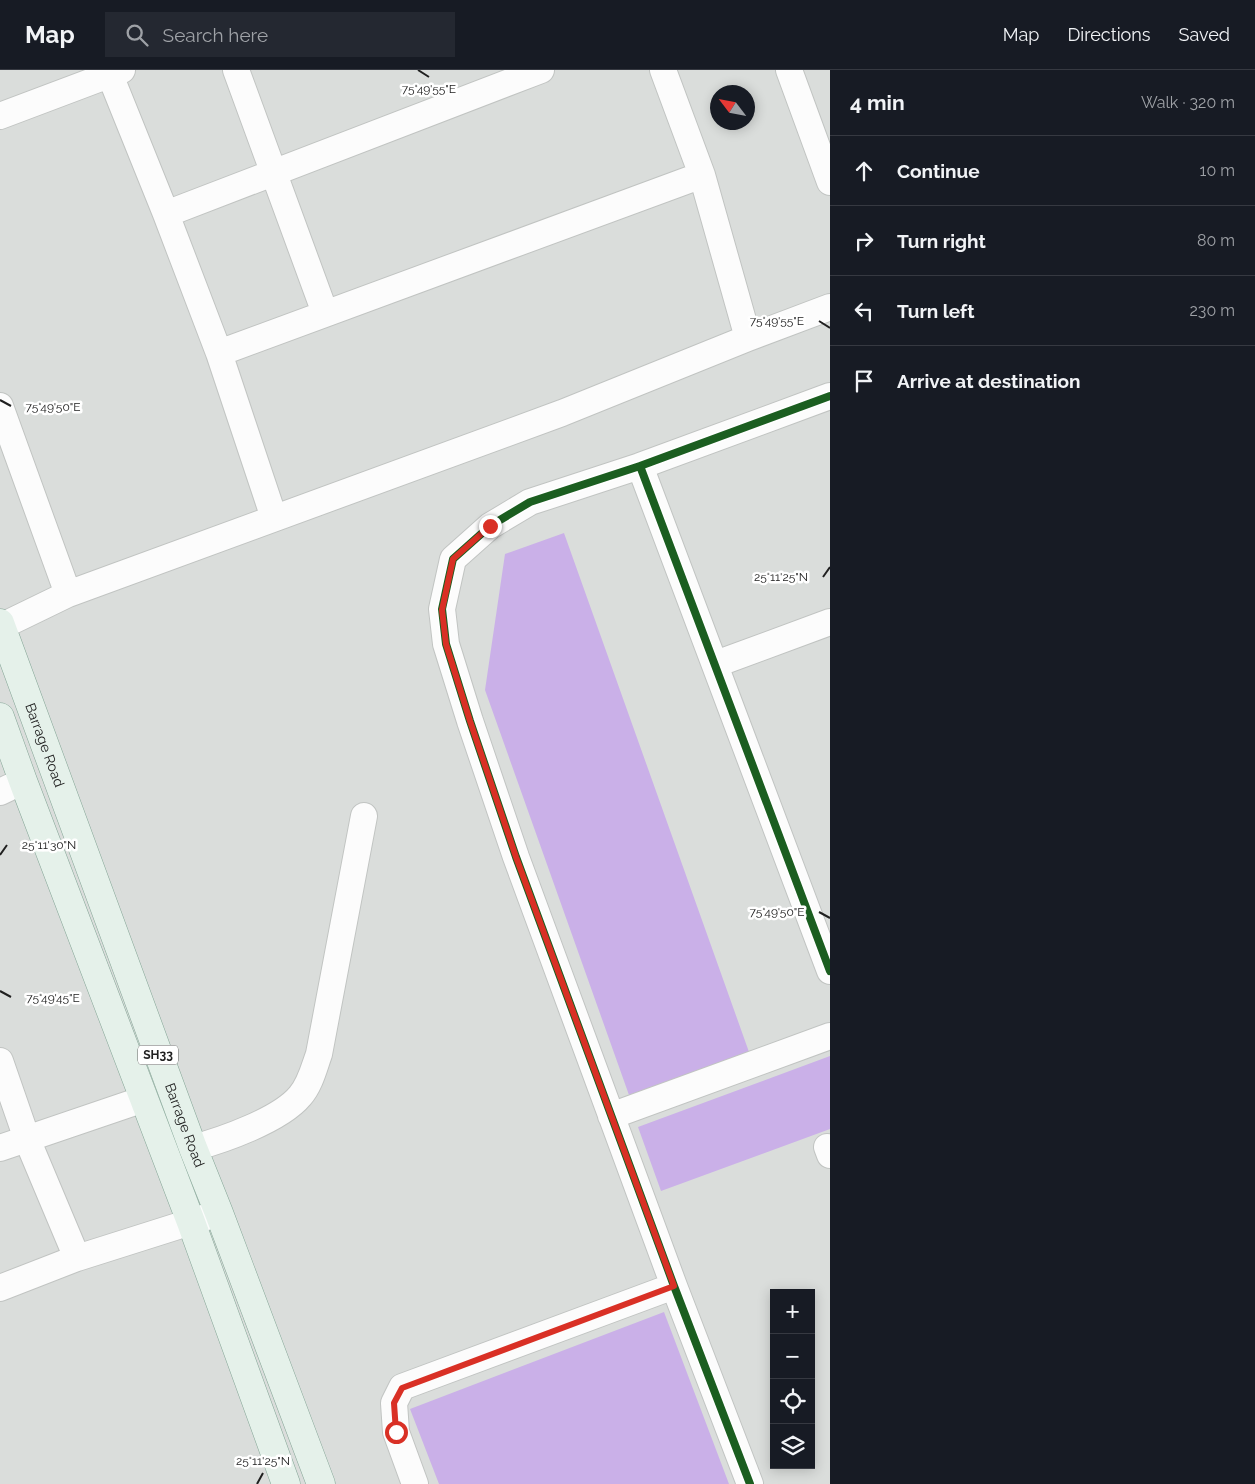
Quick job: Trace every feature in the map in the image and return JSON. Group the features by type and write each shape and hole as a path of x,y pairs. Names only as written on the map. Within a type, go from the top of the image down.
{"main road":[{"name":"Barrage Road","path":"0,625 193,1148 321,1484"},
{"name":"SH33","path":"0,717 11,786 144,1099 191,1222 286,1484"}],"street":[{"path":"236,70 325,313"},
{"path":"166,214 541,70"},
{"path":"663,70 702,175 748,338"},
{"path":"789,70 830,182"},
{"path":"0,116 113,72 219,353 274,518"},
{"path":"219,353 702,175"},
{"path":"0,625 68,594 562,413 830,307"},
{"path":"750,1484 674,1286 516,857 446,644 442,610 453,559 490,526 530,502 640,466 830,396"},
{"path":"0,406 68,594"},
{"path":"640,466 830,971"},
{"path":"716,664 830,622"},
{"path":"193,1148 222,1140 280,1113 301,1096 312,1076 319,1054 364,816"},
{"path":"611,1116 830,1036"},
{"path":"0,1061 27,1139 77,1258"},
{"path":"0,1148 144,1099"},
{"path":"0,1288 77,1258 219,1213"},
{"path":"416,1484 396,1432 394,1403 402,1388 674,1286"}],"shaded area":[{"path":"0,70 830,70 830,1484 0,1484"},
{"path":"564,533 749,1052 629,1095 485,690 505,554"},
{"path":"830,1056 830,1129 661,1191 638,1127"},
{"path":"664,1312 729,1484 439,1484 410,1409"}],"cycle path":[{"path":"750,1484 674,1286 516,857 446,644 442,609 453,559 490,526 530,502 640,466 830,396"},
{"path":"640,466 830,971"}],"route":[{"path":"396,1432 394,1403 402,1388 674,1286 516,857 446,644 442,610 453,559 490,526"}]}
